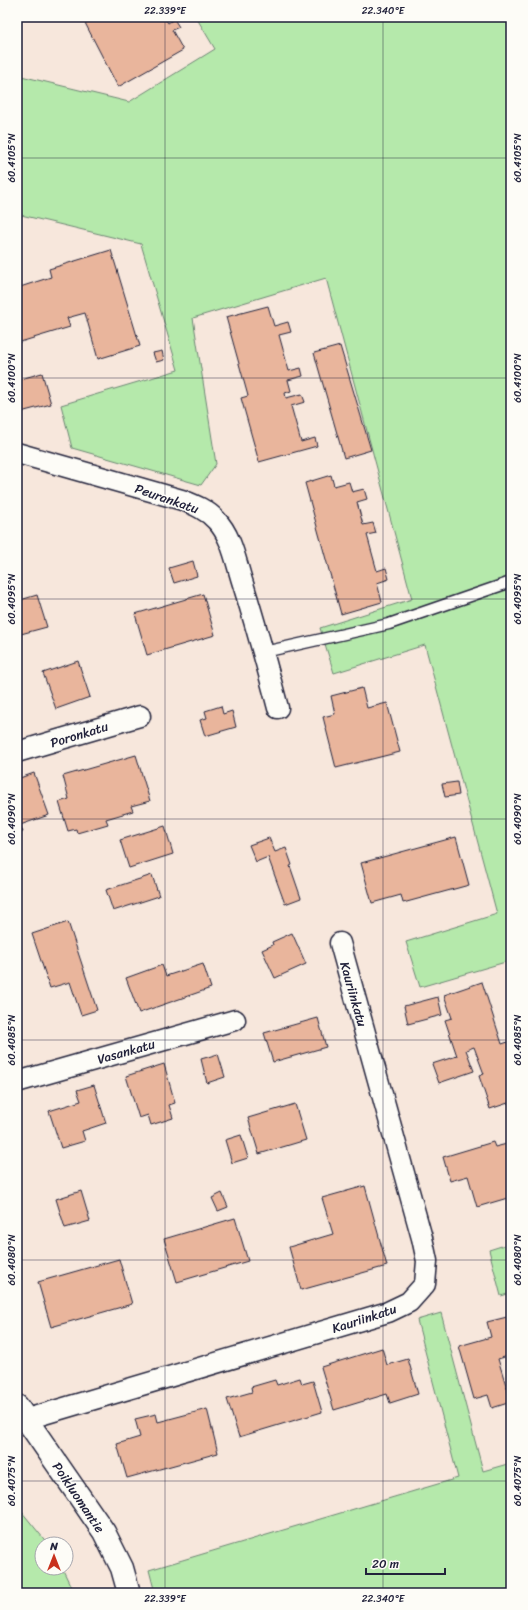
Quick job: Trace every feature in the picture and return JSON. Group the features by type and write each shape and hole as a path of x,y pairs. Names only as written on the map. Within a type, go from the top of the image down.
{"street":[{"name":"Peurankatu","path":"17,452 182,500 201,508 216,520 227,535 264,652 278,708"},
{"name":"Poronkatu","path":"17,752 140,716"},
{"name":"Kauriinkatu","path":"22,1413 388,1312 409,1302 424,1284 426,1261 422,1238 340,943"},
{"name":"Vasankatu","path":"17,1082 236,1020"},
{"name":"Poikluomantie","path":"22,1413 104,1532 122,1568 129,1593"}],"lane":[{"path":"264,652 389,624 511,582"}],"green space":[{"path":"196,17 511,17 511,966 509,961 420,987 406,942 497,914 425,645 334,673 320,628 412,599 326,278 193,318 216,464 201,485 72,448 61,405 178,370 141,244 17,214 17,75 129,102 215,49"},
{"path":"511,1243 511,1293 501,1296 489,1250"},
{"path":"441,1313 483,1471 511,1463 511,1593 155,1593 149,1570 458,1478 417,1320"},
{"path":"17,1506 41,1536 34,1536 34,1576 66,1576 74,1593 17,1593"}],"building":[{"path":"82,17 164,17 168,23 174,19 179,27 172,30 183,50 118,87"},
{"path":"111,250 140,346 98,359 85,313 67,318 70,327 17,343 17,288 51,277 49,269"},
{"path":"268,306 274,326 288,322 291,332 279,335 289,371 301,368 303,376 288,380 291,391 285,393 286,398 302,394 305,402 291,406 301,442 315,438 317,446 259,462 241,398 248,396 226,317"},
{"path":"340,346 371,450 344,458 314,353"},
{"path":"162,351 164,360 156,362 153,353"},
{"path":"42,373 51,404 17,413 17,380"},
{"path":"331,475 334,486 349,482 352,492 364,489 367,499 357,502 363,525 373,523 376,533 367,535 377,571 386,568 389,579 377,583 382,602 341,614 305,483"},
{"path":"193,561 197,576 174,583 169,568"},
{"path":"203,594 215,635 147,655 135,614"},
{"path":"37,595 47,627 17,635 17,614 19,613 17,601"},
{"path":"78,661 90,697 56,709 43,673"},
{"path":"362,688 367,708 387,703 400,752 336,768 323,717 335,714 331,696"},
{"path":"221,706 223,714 232,711 236,727 205,736 200,720 207,718 205,711"},
{"path":"136,755 150,801 131,806 133,811 106,819 108,824 77,833 76,829 68,831 59,802 69,799 63,776"},
{"path":"34,773 49,815 20,825 23,832 17,834 17,779"},
{"path":"457,782 459,795 445,797 442,784"},
{"path":"165,826 173,854 129,868 120,840"},
{"path":"456,837 469,885 403,903 401,895 372,903 361,863"},
{"path":"269,838 275,852 286,848 292,865 290,866 301,898 285,904 268,857 256,862 249,845"},
{"path":"152,875 159,896 113,911 106,890"},
{"path":"68,922 97,1010 81,1015 70,982 50,988 32,934"},
{"path":"292,933 306,964 275,978 262,950 273,945 272,942"},
{"path":"203,964 211,988 139,1013 126,978 162,965 166,976"},
{"path":"482,982 502,1044 511,1041 511,1102 490,1109 479,1076 484,1074 474,1047 466,1050 474,1071 439,1083 432,1064 457,1056 445,1020 452,1018 444,995"},
{"path":"438,997 442,1015 408,1024 404,1006"},
{"path":"318,1018 326,1047 273,1062 264,1033"},
{"path":"218,1054 225,1077 207,1083 201,1059"},
{"path":"164,1064 175,1103 169,1105 173,1118 151,1125 148,1115 139,1118 126,1076"},
{"path":"94,1085 106,1123 82,1131 85,1141 61,1148 49,1111 81,1101 77,1090"},
{"path":"295,1104 306,1140 259,1154 248,1118"},
{"path":"241,1135 248,1158 232,1163 225,1140"},
{"path":"493,1142 495,1147 511,1143 511,1197 477,1207 468,1176 450,1181 443,1157"},
{"path":"365,1186 387,1266 301,1290 289,1247 333,1234 322,1198"},
{"path":"81,1191 90,1221 65,1228 56,1199"},
{"path":"222,1193 228,1207 218,1211 212,1198"},
{"path":"235,1218 248,1261 177,1282 164,1239"},
{"path":"119,1259 132,1304 51,1327 38,1282"},
{"path":"511,1316 511,1355 498,1359 511,1402 492,1408 488,1395 474,1399 459,1346 491,1337 487,1322"},
{"path":"382,1348 387,1365 408,1359 418,1394 390,1403 387,1394 334,1410 321,1367"},
{"path":"300,1378 302,1384 313,1381 322,1412 239,1437 227,1399 252,1392 251,1387 275,1380 277,1385"},
{"path":"207,1409 218,1453 127,1478 117,1444 140,1437 135,1419 156,1414 158,1422"}]}
